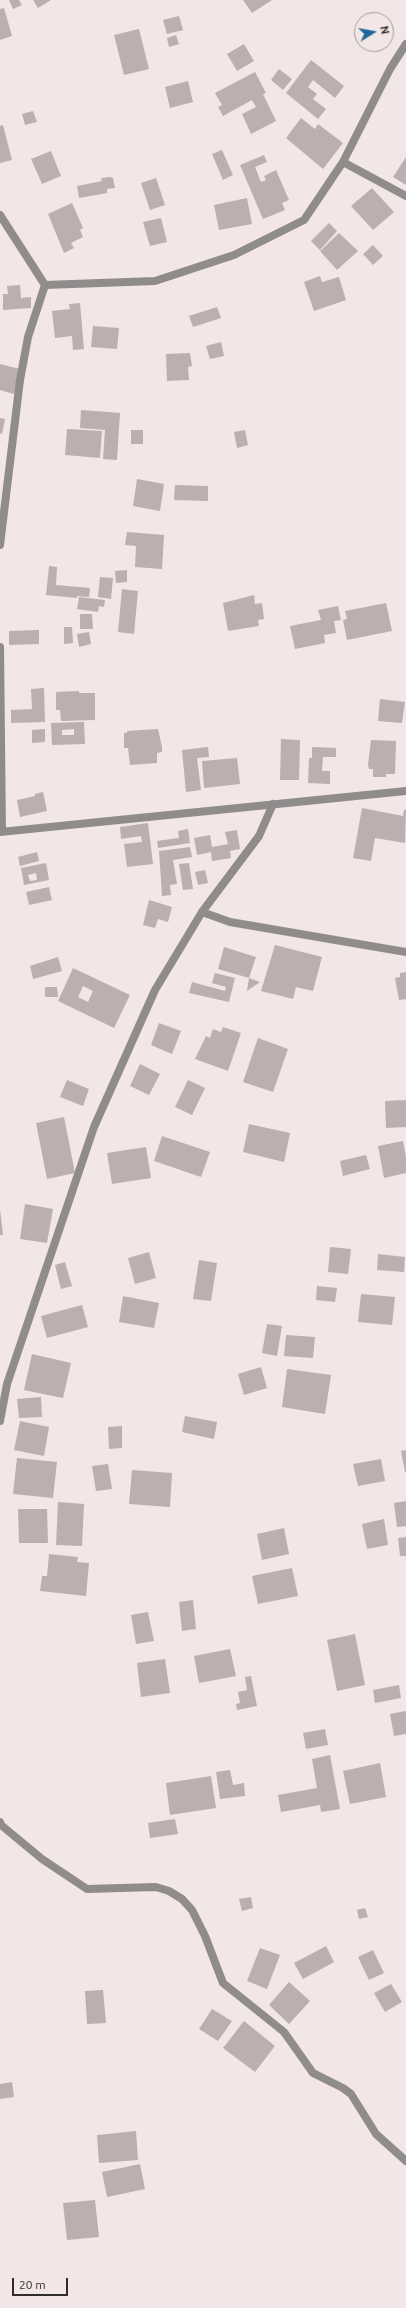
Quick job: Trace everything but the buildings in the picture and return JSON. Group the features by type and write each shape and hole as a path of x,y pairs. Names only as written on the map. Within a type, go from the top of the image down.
{"street":[{"path":"45,285 155,281 234,255 304,220 343,162 390,70 406,44"},
{"path":"343,162 406,196"},
{"path":"0,215 45,285"},
{"path":"0,545 20,380 28,337 45,285"},
{"path":"0,647 1,832 406,791"},
{"path":"0,1421 8,1384 94,1127 155,990 202,912 258,836 274,804"},
{"path":"202,912 230,922 406,952"},
{"path":"0,1822 1,1825 42,1859 87,1888 156,1887 169,1891 182,1899 192,1910 205,1936 222,1983 284,2032 313,2073 343,2088 351,2094 376,2134 406,2161"}]}
